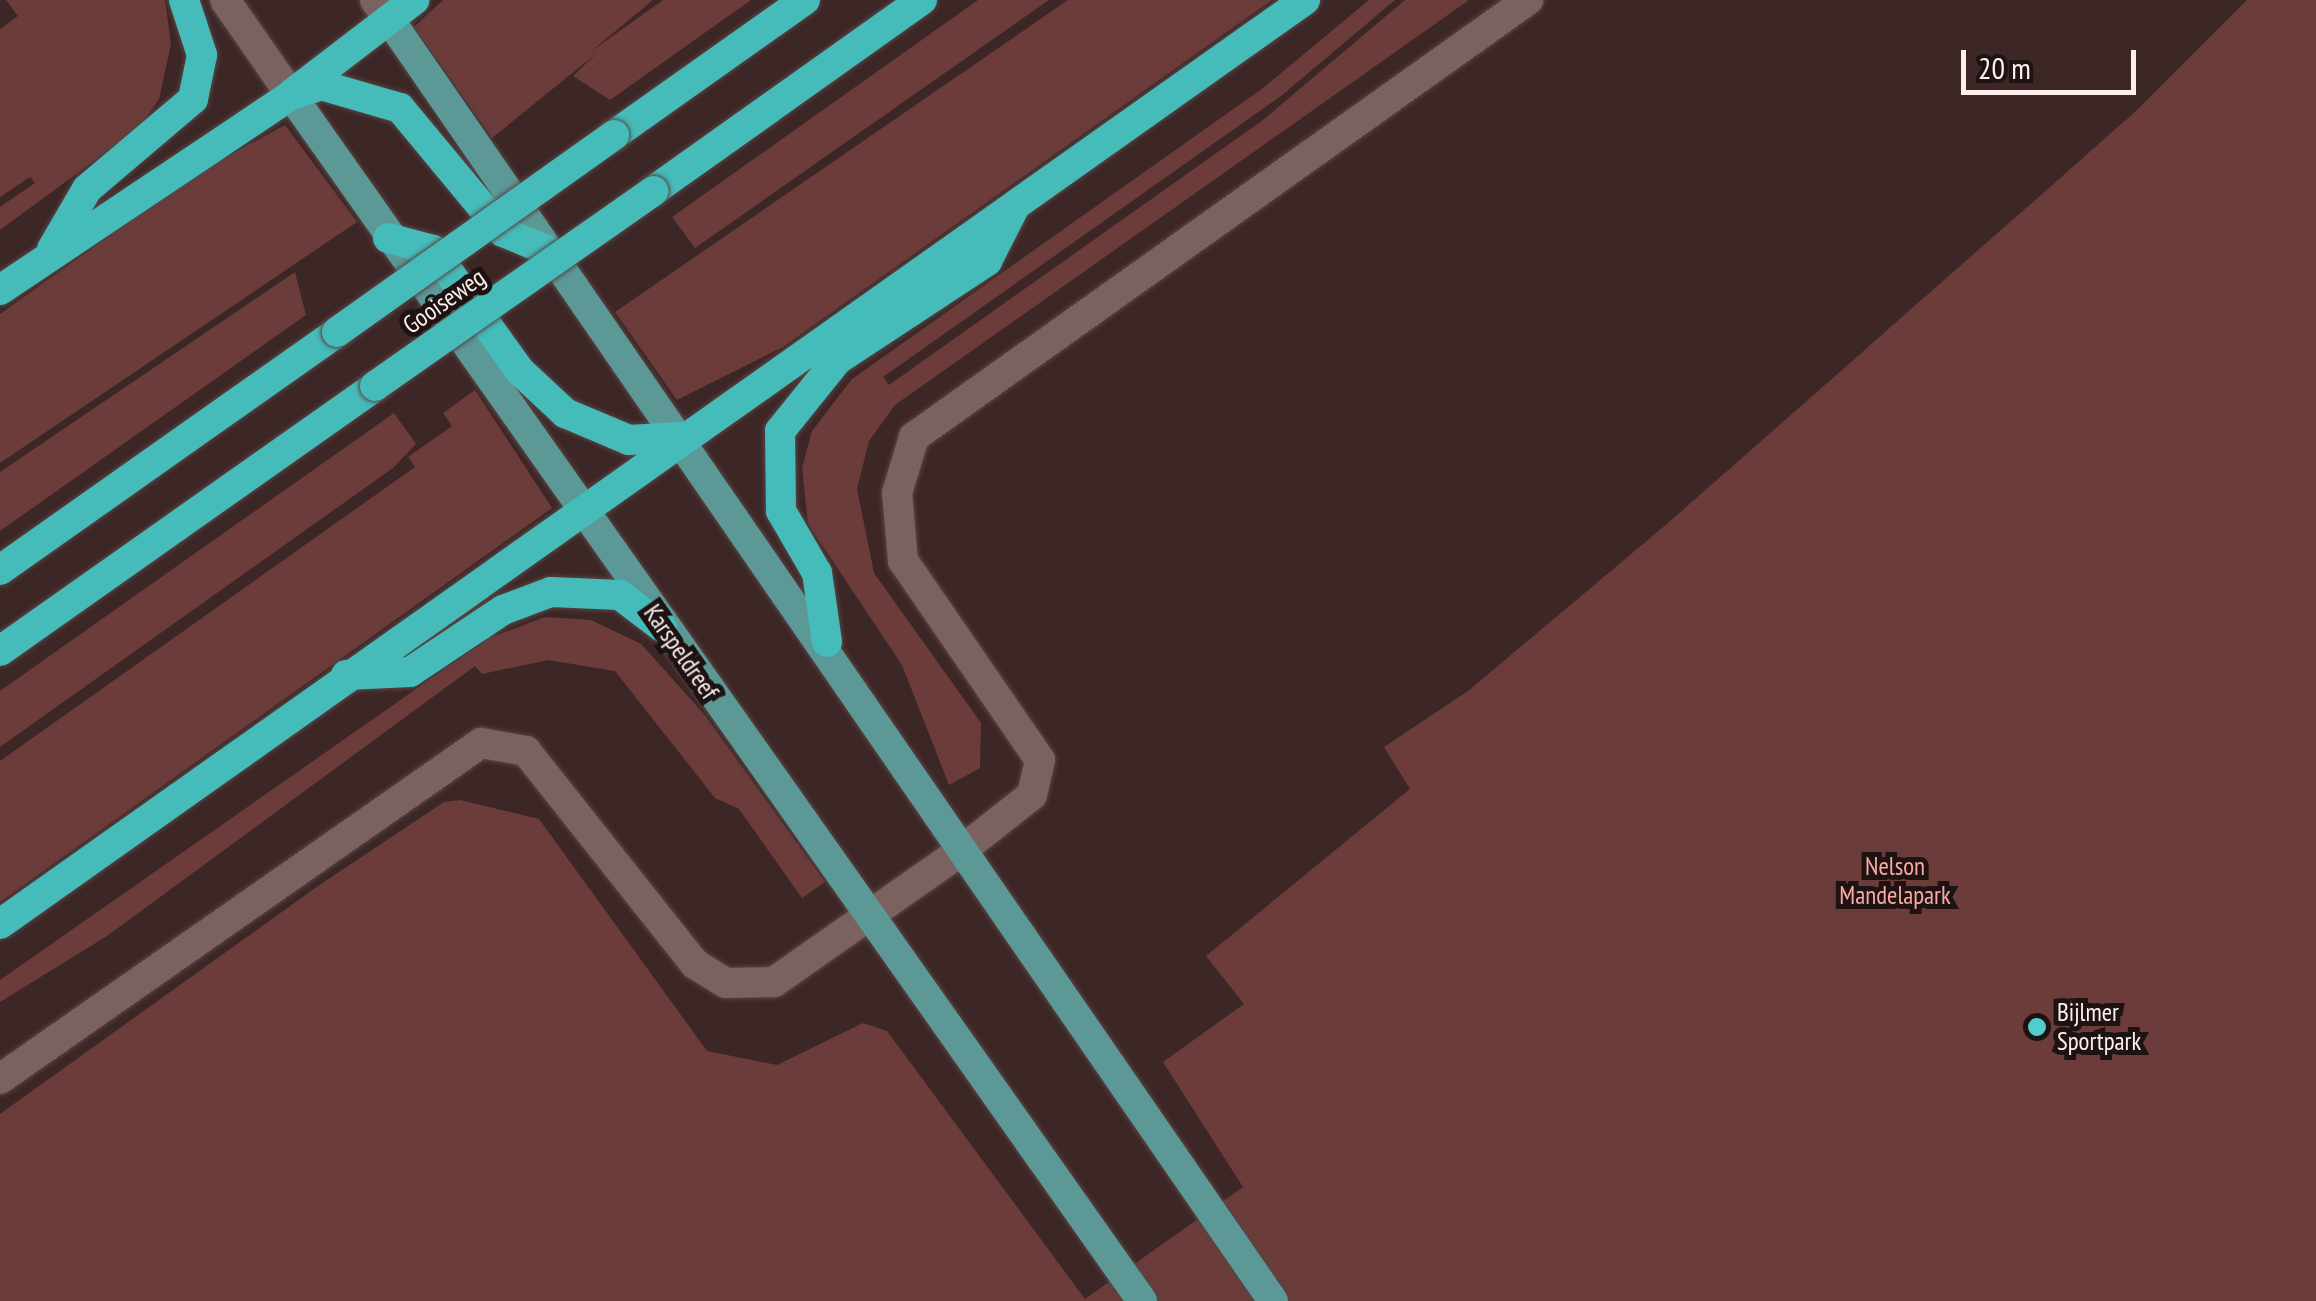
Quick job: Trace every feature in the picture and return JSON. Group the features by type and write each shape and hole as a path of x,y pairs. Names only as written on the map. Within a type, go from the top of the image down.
{"highway":[{"path":"48,256 87,189 193,99 202,55 184,0"},
{"path":"0,290 291,95 382,9 414,0"},
{"name":"Gooiseweg","path":"0,570 805,0"},
{"name":"Gooiseweg","path":"0,650 922,0"},
{"path":"0,924 579,508 1305,0"},
{"path":"291,95 350,87 400,108 503,232 551,252"},
{"path":"827,642 817,573 781,511 780,431 837,360 987,261 1014,207"},
{"path":"388,238 432,250 520,371 565,413 628,440 682,437"},
{"path":"346,676 410,672 503,610 551,592 620,595 662,627"}],"main road":[{"path":"382,9 827,642 961,851 1269,1295"},
{"name":"Karspeldreef","path":"291,95 662,627 1142,1301"}],"street":[{"name":"Karspeldreef","path":"225,0 291,95"},
{"path":"0,1079 480,743 526,751 696,964 726,983 774,982 961,851 1032,795 1040,760 902,561 897,493 914,437 1528,0"}],"green space":[{"path":"6,0 165,0 171,44 159,99 140,127 0,230 0,207 35,183 30,177 0,197 0,29 18,16"},
{"path":"443,0 653,0 589,53 663,0 751,0 610,100 573,76 597,53 492,138 414,27"},
{"path":"978,0 1049,0 695,248 672,217"},
{"path":"1068,0 1272,0 783,347 677,400 615,312"},
{"path":"1369,0 1395,0 1281,96 883,377 889,385 1263,120 1405,0 1469,0 895,405 869,441 857,489 874,573 981,723 980,768 949,785 902,665 808,524 802,468 812,431 852,379 1263,88"},
{"name":"Nelson Mandelapark","path":"2247,0 2316,0 2316,1301 0,1301 0,1114 318,886 444,802 460,800 539,819 707,1051 777,1065 863,1023 887,1031 1085,1299 1243,1187 1163,1062 1244,1004 1206,956 1410,789 1384,747 1468,691 1668,523 2135,112"},
{"path":"285,125 357,222 0,463 0,314 199,172"},
{"path":"295,272 306,315 0,531 0,472"},
{"path":"475,390 552,508 0,902 0,761 415,467 408,457 452,426 443,413"},
{"path":"394,413 416,444 393,468 0,747 0,691"},
{"path":"545,617 591,620 641,644 704,714 825,882 802,898 739,809 715,798 615,671 548,660 482,674 475,666 107,936 0,1002 0,980 489,638"}],"place":[{"name":"Bijlmer Sportpark","path":"2037,1027"}]}
